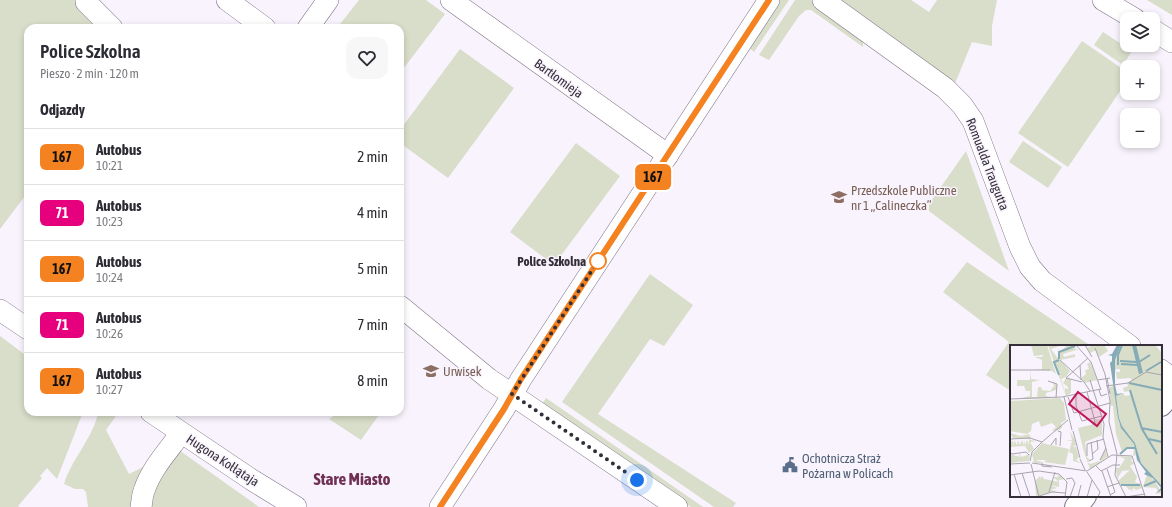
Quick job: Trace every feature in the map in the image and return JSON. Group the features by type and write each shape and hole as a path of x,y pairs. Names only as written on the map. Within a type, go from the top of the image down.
{"main road":[{"path":"1162,404 1172,392"},
{"path":"1076,507 1084,497"}],"street":[{"path":"86,0 91,8 108,24"},
{"path":"226,0 259,24"},
{"path":"311,24 328,0"},
{"name":"Bartłomieja","path":"451,0 668,155"},
{"path":"440,507 769,0"},
{"name":"Romualda Traugutta","path":"822,0 945,88 958,100 973,121 1020,247 1030,267 1042,281 1129,345"},
{"path":"1103,0 1123,12"},
{"path":"1160,34 1172,42"},
{"path":"404,309 489,379 677,507"},
{"path":"0,310 24,326"},
{"path":"1162,371 1172,379"},
{"name":"Hugona Kołłątaja","path":"157,416 296,507"},
{"path":"141,507 143,492 152,474 181,433"}],"green space":[{"path":"0,0 78,0 75,4 98,24 24,24 24,197 0,229"},
{"path":"359,0 426,0 445,14 404,68 404,24 340,24"},
{"path":"779,0 789,0 754,52 748,47"},
{"path":"795,0 816,0 863,41 863,47 811,10 806,10 799,16 769,60 759,55"},
{"path":"835,0 911,0 929,12 937,0 997,0 992,26 992,46 972,42 954,86"},
{"path":"1147,0 1172,0 1172,15"},
{"path":"1103,32 1120,43 1120,52 1131,52 1126,60 1120,60 1120,63 1094,45"},
{"path":"1082,41 1120,67 1120,91 1068,167 1018,133"},
{"path":"460,49 514,88 448,178 404,146 404,125"},
{"path":"1023,141 1062,167 1048,188 1009,162"},
{"path":"576,143 620,176 554,265 510,232"},
{"path":"966,151 1009,271 929,211 929,204"},
{"path":"967,262 1090,345 1010,345 1010,390 986,375 1009,342 943,292"},
{"path":"650,274 693,305 664,346 650,339 598,414 736,503 733,507 714,507 562,402"},
{"path":"0,336 24,354 24,416 81,416 57,479 47,468 40,476 42,478 18,506 19,507 0,507"},
{"path":"546,398 703,507 691,507 542,404"},
{"path":"97,416 116,416 106,430 129,474 143,467 148,470 132,507 88,507 86,492 83,489 75,489 64,484 67,475 88,439"},
{"path":"334,416 378,416 361,440 329,419"},
{"path":"176,448 259,507 146,507"}],"bus line":[{"name":"167","path":"440,507 504,409 521,379 769,0"}],"place":[{"name":"Przedszkole Publiczne nr 1 „Calineczka”","path":"839,197"},
{"name":"Police Szkolna","path":"598,261"},
{"name":"Urwisek","path":"431,371"},
{"name":"Ochotnicza Straż Pożarna w Policach","path":"790,465"}],"district":[{"name":"Stare Miasto","path":"352,479"}],"route":[{"path":"598,261 600,258 512,394 637,480"}]}
